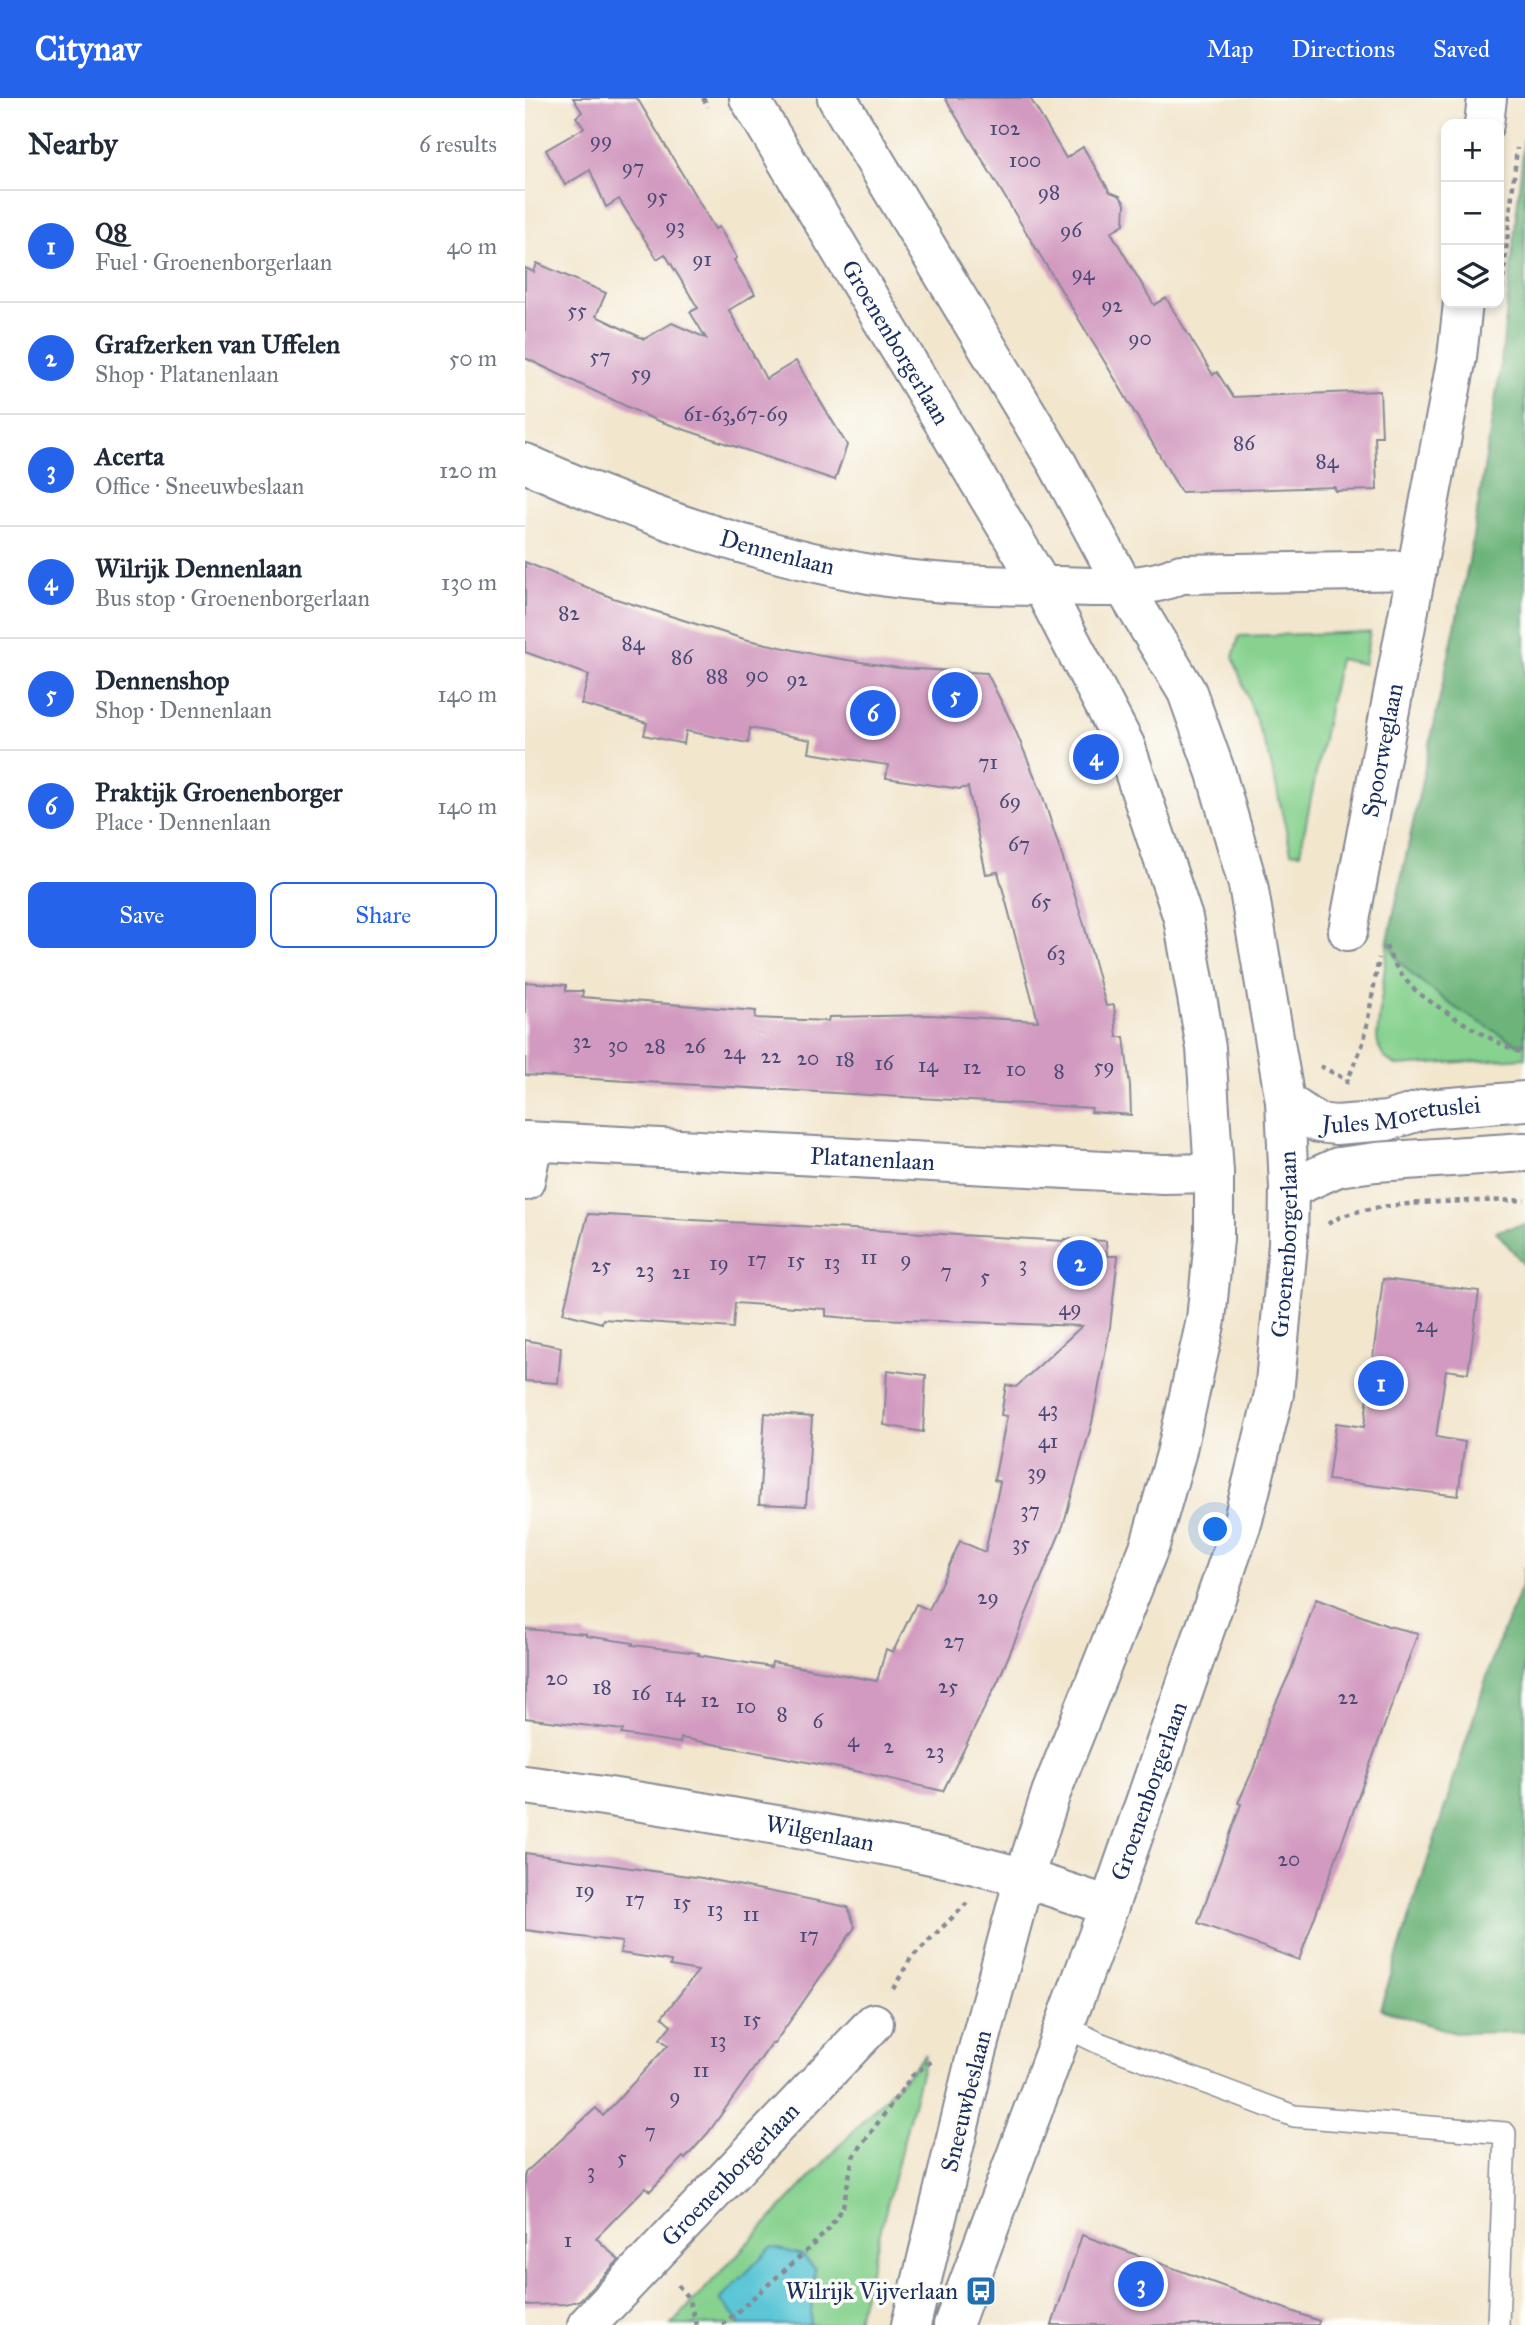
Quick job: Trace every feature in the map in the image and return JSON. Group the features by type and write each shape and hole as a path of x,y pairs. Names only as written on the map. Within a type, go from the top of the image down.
{"street":[{"name":"Groenenborgerlaan","path":"749,98 1042,586 1125,745 1183,919 1206,1048 1214,1173 1214,1239 1206,1320 1176,1454 1150,1545 1051,1793 1024,1878"},
{"name":"Groenenborgerlaan","path":"837,98 1057,463 1124,587 1187,692 1216,772 1248,885 1285,1101 1289,1189 1288,1244 1274,1394 1246,1507 1109,1906"},
{"path":"1485,119 1487,98"},
{"name":"Spoorweglaan","path":"1365,935 1417,570 1457,357 1462,308"},
{"name":"Dennenlaan","path":"525,463 664,519 797,558 870,574 922,581 1042,586"},
{"path":"1042,586 1124,587 1168,580 1181,574 1417,570"},
{"name":"Jules Moretuslei","path":"1285,1101 1318,1123 1336,1125 1387,1121 1426,1109 1525,1101"},
{"name":"Platanenlaan","path":"525,1181 529,1141 1163,1174 1214,1173"},
{"name":"Jules Moretuslei","path":"1289,1189 1338,1167 1525,1152"},
{"name":"Wilgenlaan","path":"525,1784 634,1799 967,1863 1024,1878 1109,1906"},
{"name":"Sneeuwbeslaan","path":"911,2325 974,2064 1024,1878"},
{"path":"953,2325 1109,1906"},
{"name":"Groenenborgerlaan","path":"587,2325 874,2023"}],"lane":[{"path":"1064,2026 1099,2043 1294,2116 1505,2133 1497,2325"}],"path":[{"path":"1365,935 1414,989 1483,1035 1517,1052 1525,1053"},
{"path":"1323,1230 1329,1222 1346,1214 1375,1207 1525,1200"},
{"path":"874,2023 911,1958 976,1894"},
{"path":"722,2325 828,2230 843,2206 853,2157 912,2077 937,2057"},
{"path":"688,2298 697,2325"}],"green space":[{"path":"1525,130 1525,1044 1517,1044 1454,1007 1413,975 1398,960 1388,940 1469,561 1501,364"},
{"path":"1370,632 1364,664 1339,659 1300,853 1291,852 1270,759 1233,657 1239,636"},
{"path":"1388,940 1398,960 1454,1007 1517,1044 1525,1044 1525,1058 1398,1066 1385,1058 1377,1037"},
{"path":"1525,1224 1525,1266 1496,1231"},
{"path":"1525,1566 1525,2032 1455,2033 1380,2009 1496,1648 1520,1590"},
{"path":"926,2054 856,2325 671,2325"}],"water":[{"path":"771,2247 802,2255 815,2269 810,2325 740,2325 735,2315 720,2300"}],"building":[{"path":"573,98 637,98 715,229 719,227 737,258 734,260 755,294 729,310 766,379 796,361 847,445 835,480 653,419 525,358 525,268 534,272 537,263 606,293 596,316 644,339 672,323 706,338 690,312 698,308 665,254 657,259 619,199 606,207 590,170 565,185 546,150 584,128 576,117 582,112"},
{"path":"945,98 1030,98 1066,158 1083,147 1110,192 1120,196 1125,204 1124,224 1111,232 1154,305 1166,298 1213,375 1217,372 1233,397 1380,391 1382,436 1375,436 1377,490 1335,491 1335,487 1181,492"},
{"path":"525,562 613,598 744,639 822,656 899,668 987,673 1014,727 1042,794 1083,921 1106,1006 1114,1005 1117,1037 1124,1037 1131,1115 1091,1112 1092,1108 525,1075 525,982 566,985 566,991 583,991 582,997 756,1011 755,1018 828,1021 829,1017 930,1015 1038,1021 998,872 986,874 968,787 960,789 886,778 888,765 809,753 811,740 750,728 748,743 686,731 684,744 644,735 647,723 581,704 589,675 525,652"},
{"path":"588,1214 1064,1241 1106,1241 1107,1256 1118,1256 1110,1327 1092,1423 1063,1526 999,1679 943,1791 865,1773 681,1738 680,1743 621,1734 623,1730 525,1718 525,1629 586,1634 633,1643 632,1645 699,1653 698,1655 771,1667 772,1662 877,1681 886,1649 893,1652 916,1604 929,1610 960,1541 985,1552 1000,1482 994,1480 1007,1416 1001,1415 1006,1385 1016,1387 1082,1326 848,1318 826,1316 826,1309 735,1303 733,1328 603,1319 602,1323 563,1313"},
{"path":"1383,1279 1479,1291 1468,1373 1446,1370 1436,1437 1465,1442 1458,1496 1328,1480 1336,1423 1364,1427"},
{"path":"525,1340 561,1347 558,1383 525,1381"},
{"path":"887,1370 926,1375 923,1432 884,1425"},
{"path":"765,1413 812,1417 806,1506 759,1504"},
{"path":"1316,1599 1388,1626 1418,1633 1299,1960 1198,1923 1241,1804 1238,1803 1257,1761 1268,1720 1291,1670"},
{"path":"525,1853 702,1878 848,1907 855,1927 708,2133 685,2159 683,2157 650,2191 646,2187 596,2238 619,2260 580,2300 566,2304 525,2305 525,2173 596,2108 603,2116 668,2045 660,2039 671,2025 662,2017 698,1971 670,1966 671,1961 620,1953 622,1942 525,1930"},
{"path":"1082,2235 1319,2321 1318,2325 1052,2325"}],"place":[{"name":"Dennenshop","path":"955,695"},
{"name":"Praktijk Groenenborger","path":"873,713"},
{"name":"Wilrijk Dennenlaan","path":"1096,757"},
{"name":"Grafzerken van Uffelen","path":"1080,1263"},
{"name":"Q8","path":"1381,1383"},
{"name":"Acerta","path":"1141,2284"},
{"name":"Wilrijk Vijverlaan","path":"981,2291"}]}
